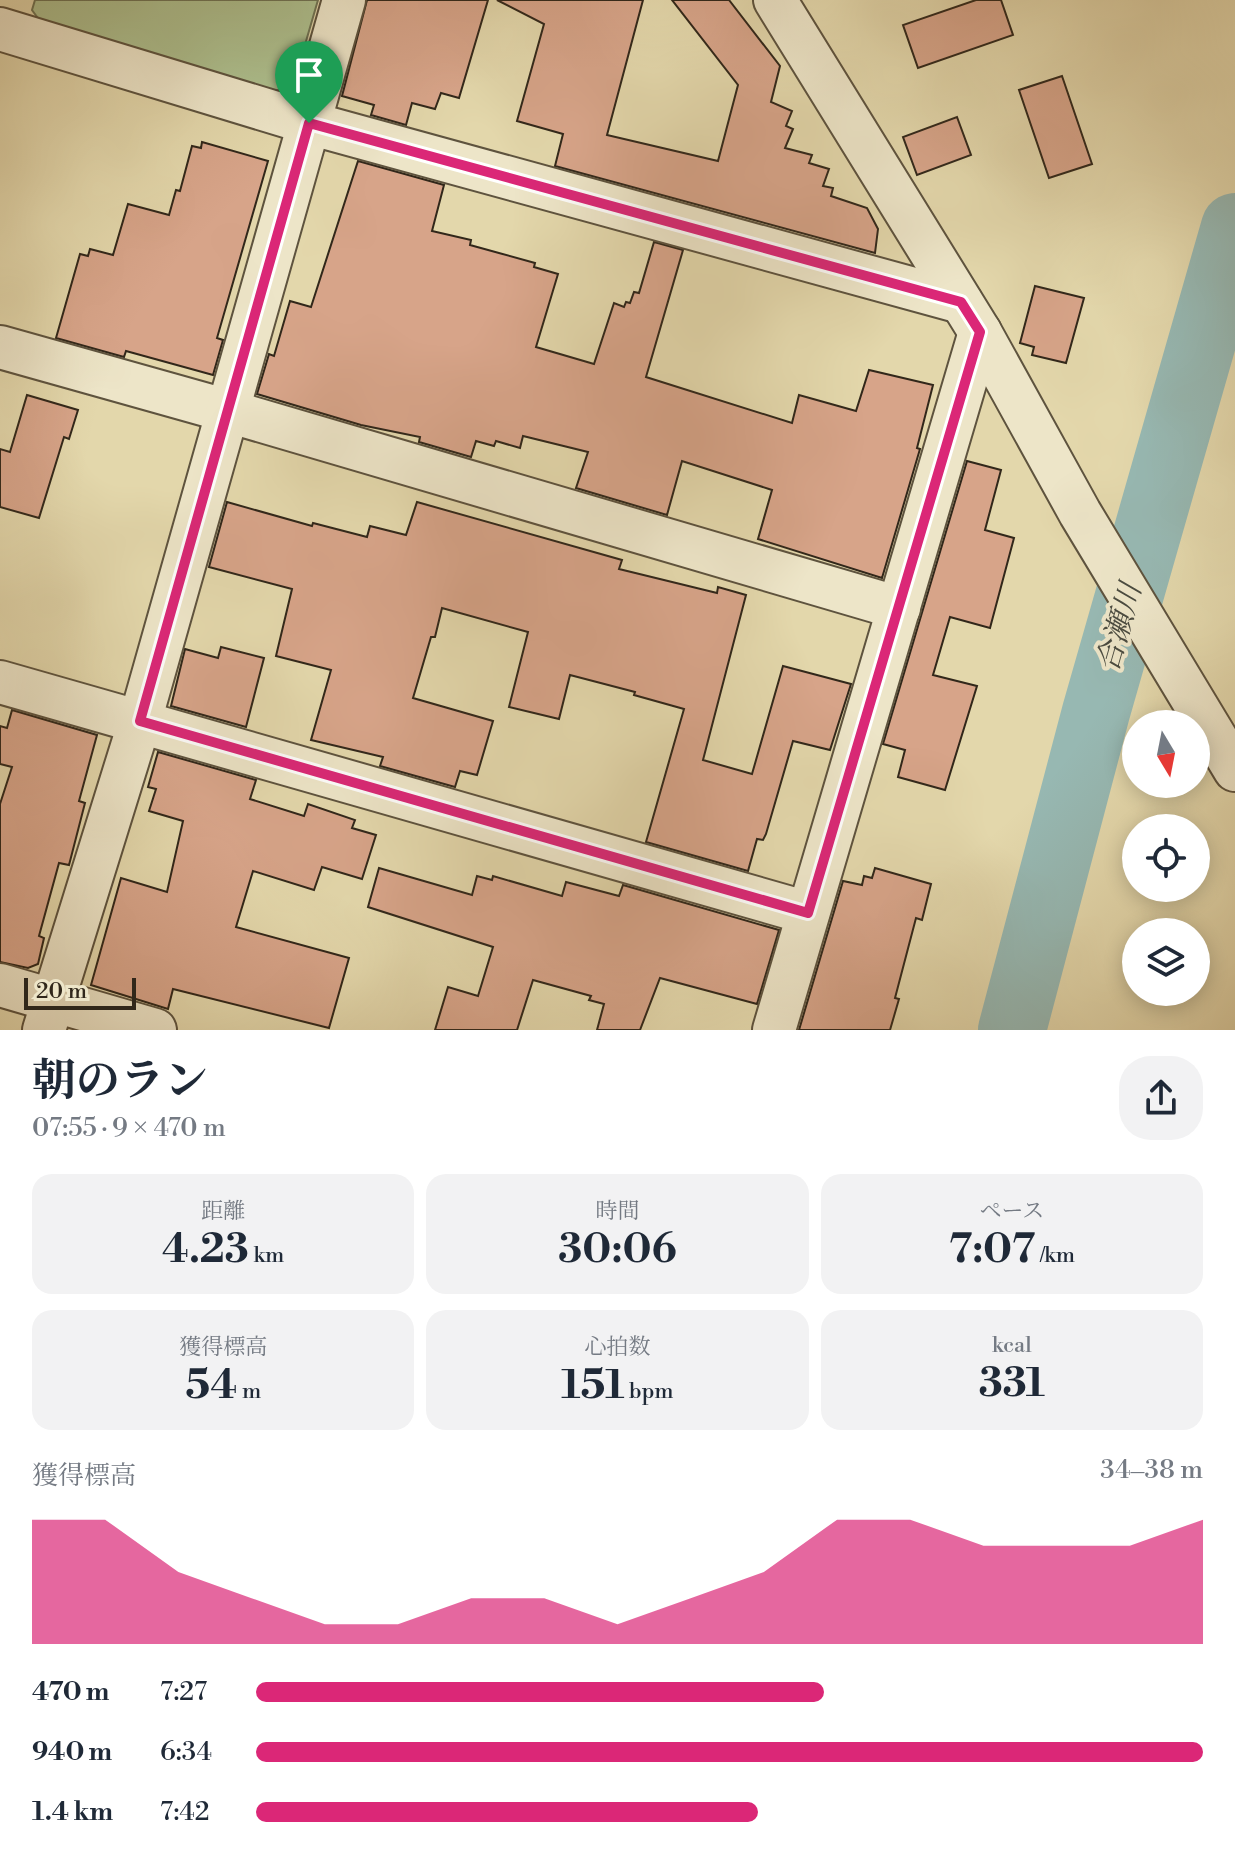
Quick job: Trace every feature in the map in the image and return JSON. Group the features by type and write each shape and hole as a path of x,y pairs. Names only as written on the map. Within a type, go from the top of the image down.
{"street":[{"path":"49,1016 140,721 344,0"},
{"path":"775,0 970,317 1080,513 1235,770"},
{"path":"8,20 309,123 970,317"},
{"path":"774,1030 899,608 970,317"},
{"path":"0,347 899,608"},
{"path":"0,682 808,913"},
{"path":"0,985 49,1016 155,1030"}],"green space":[{"path":"35,0 318,0 293,86 275,91 43,25 32,10"}],"building":[{"path":"367,0 488,0 459,98 441,93 435,109 412,103 406,125 371,115 374,105 342,96"},
{"path":"497,0 643,0 607,135 718,161 738,85 672,0 729,0 780,66 771,102 792,111 786,126 793,129 785,148 812,155 809,163 829,169 823,186 833,188 831,196 867,208 878,229 875,253 555,166 563,134 517,121 544,24"},
{"path":"976,0 1001,0 1013,35 918,68 903,25"},
{"path":"1062,76 1092,164 1049,178 1019,90"},
{"path":"957,117 971,155 917,175 903,137"},
{"path":"202,142 268,161 217,338 223,340 213,375 126,351 124,357 56,338 80,254 88,256 90,249 113,255 128,204 169,215 176,190 180,191 192,146 201,148"},
{"path":"358,161 444,185 432,231 471,240 470,245 535,263 534,267 558,274 536,347 594,364 614,303 624,307 626,302 630,303 634,292 639,293 654,242 683,250 646,377 792,423 799,395 856,411 869,370 933,385 917,448 920,449 882,578 758,539 772,490 682,461 667,515 576,488 588,452 523,436 520,448 496,441 494,446 476,441 471,457 419,442 420,437 361,425 257,394 269,354 274,356 290,301 311,307"},
{"path":"1035,286 1084,298 1066,363 1032,355 1034,347 1020,343"},
{"path":"27,395 78,410 69,439 64,437 39,518 0,507 0,449 10,452"},
{"path":"967,461 1001,470 985,530 1014,538 990,628 950,617 933,675 977,686 945,790 898,777 905,750 883,744"},
{"path":"227,502 312,526 313,523 367,537 370,526 406,535 417,502 622,560 619,569 717,593 718,587 746,595 703,760 752,774 783,666 851,684 830,750 793,741 766,834 763,840 757,839 748,871 646,842 684,709 570,675 559,719 509,707 528,632 442,608 413,698 493,721 477,775 460,771 455,787 380,766 383,757 311,740 331,670 276,656 292,589 209,567"},
{"path":"221,647 264,658 246,727 171,706 185,649 218,658"},
{"path":"12,710 97,735 79,801 85,803 69,865 59,863 39,936 44,938 38,964 28,968 0,962 0,804 12,767 0,764 0,726 7,728"},
{"path":"158,752 256,780 250,799 304,816 308,804 355,820 352,828 376,835 362,879 322,867 314,890 253,871 236,927 349,958 329,1028 173,989 168,1009 91,985 121,878 167,892 183,821 149,811 156,789 148,787"},
{"path":"379,868 472,895 477,876 492,880 493,876 562,896 566,882 619,896 623,885 779,930 757,1004 660,978 640,1030 597,1030 604,1004 589,1000 591,996 533,980 517,1030 435,1030 448,987 478,996 493,947 368,907"},
{"path":"875,868 931,884 922,920 916,918 890,1030 799,1030 843,881 862,885 864,876 872,878"}],"waterway":[{"name":"合瀬川","path":"1012,1030 1096,712 1235,227"}],"route":[{"path":"309,123 961,302 980,332 808,913 140,721 309,123"}]}
